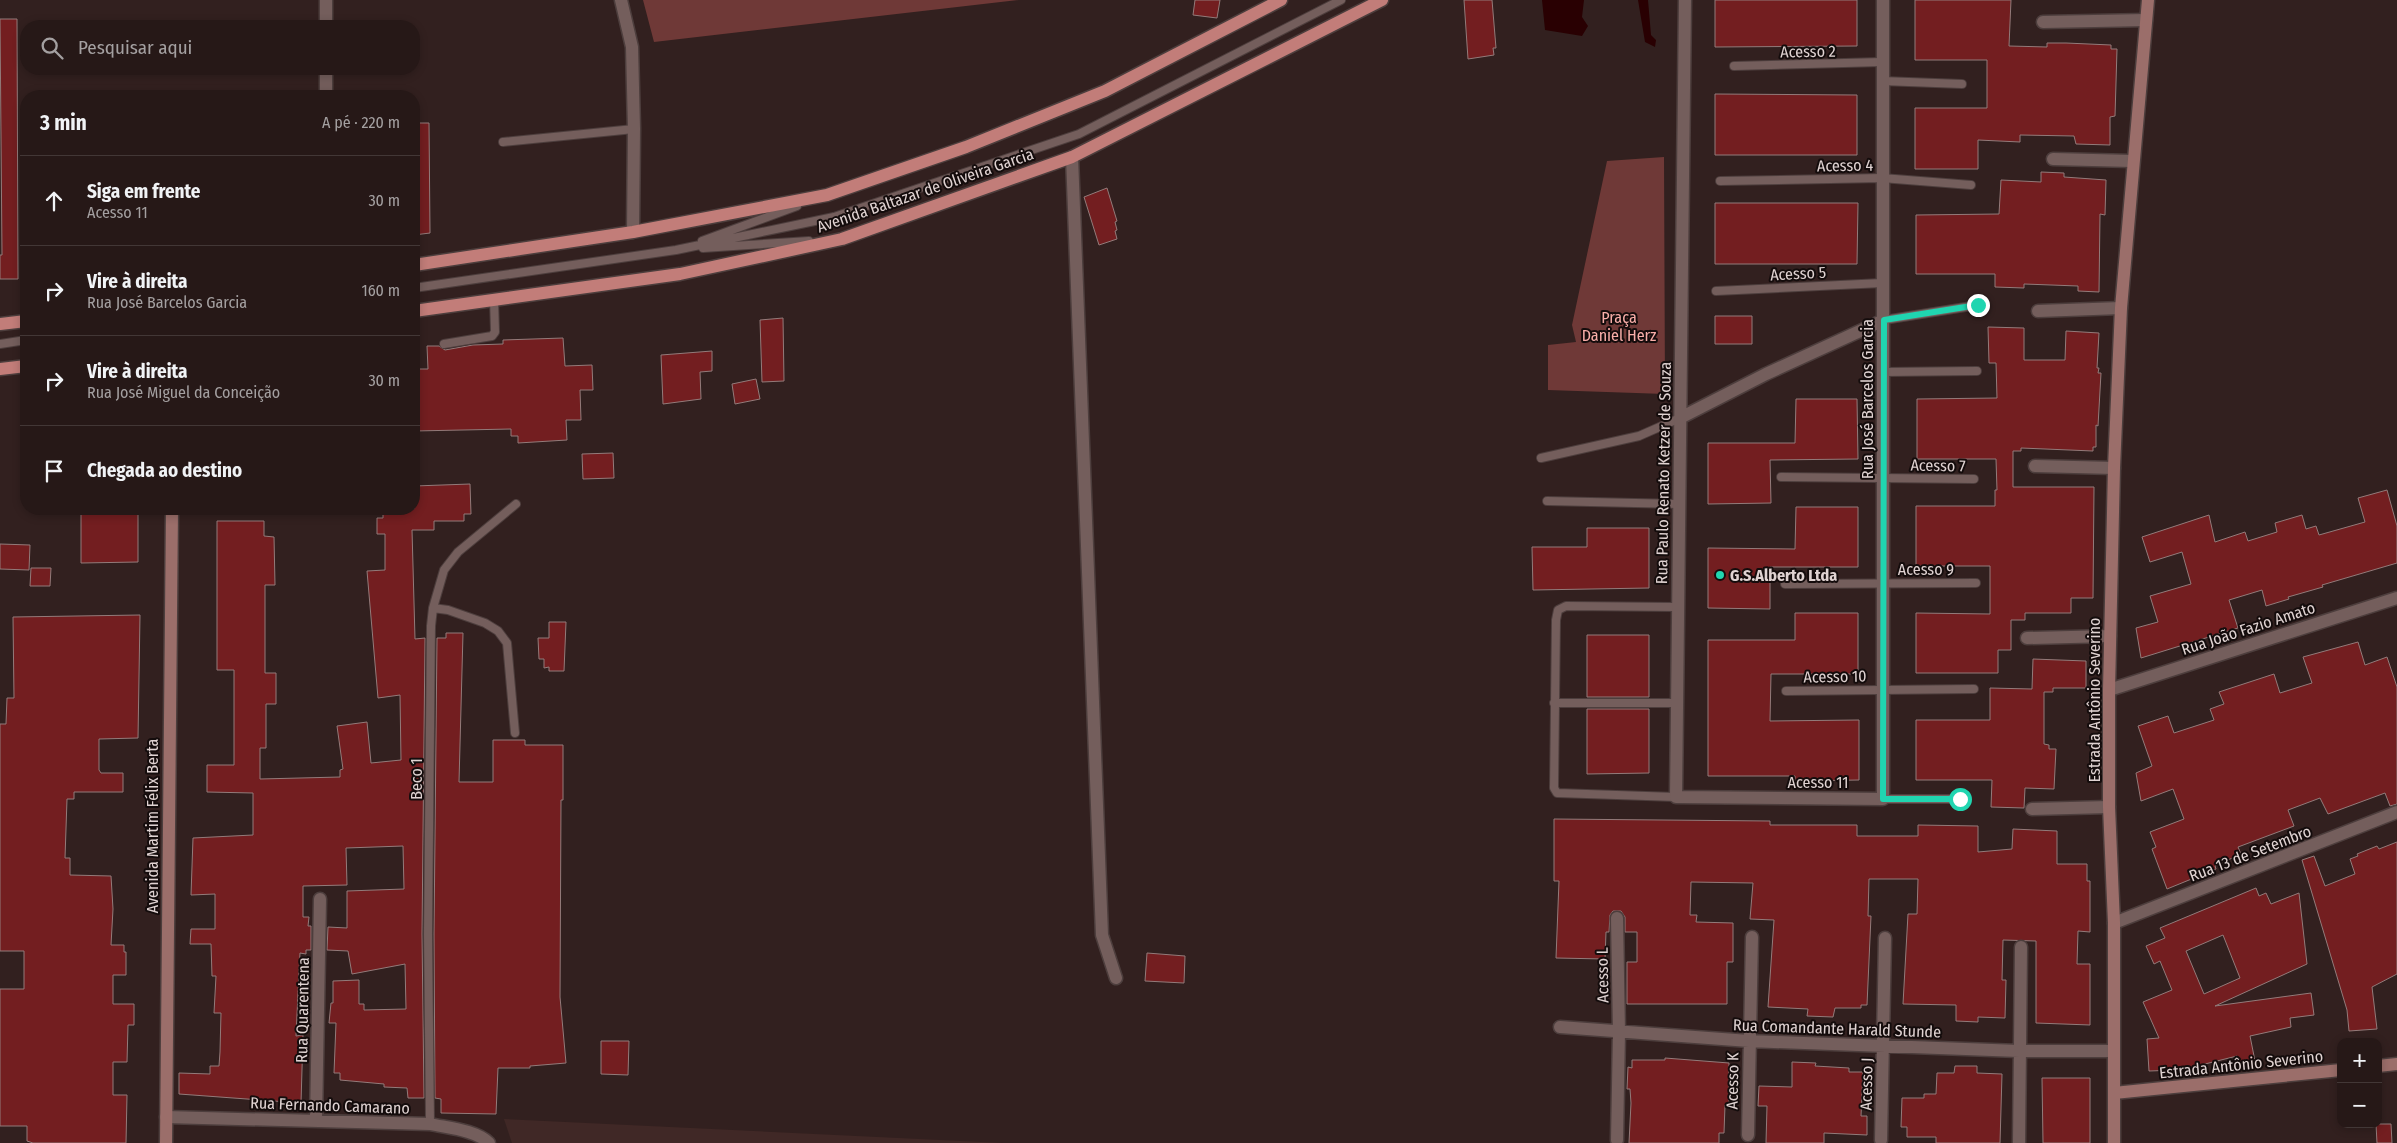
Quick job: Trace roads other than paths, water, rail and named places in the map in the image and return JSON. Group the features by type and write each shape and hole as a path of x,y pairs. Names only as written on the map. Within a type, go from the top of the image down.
{"main road":[{"name":"Avenida Baltazar de Oliveira Garcia","path":"420,264 633,232 827,194 966,147 1105,91 1280,0"},
{"name":"Avenida Baltazar de Oliveira Garcia","path":"420,310 680,274 842,239 1072,158 1382,0"},
{"name":"Estrada Antônio Severino","path":"2114,1143 2114,923 2109,807 2108,690 2114,468 2121,308 2132,161 2148,0"},
{"path":"0,324 20,322"},
{"path":"0,369 20,367"},
{"name":"Avenida Martim Félix Berta","path":"166,1143 172,515"},
{"path":"2382,1066 2397,1064"},
{"name":"Estrada Antônio Severino","path":"2114,1093 2337,1070"},
{"path":"2114,1120 2125,1143"}],"street":[{"path":"326,0 326,20"},
{"path":"621,0 632,46 634,129 633,232"},
{"name":"Rua Paulo Renato Ketzer de Souza","path":"1676,797 1685,0"},
{"name":"Rua José Barcelos Garcia","path":"1883,0 1883,799"},
{"path":"2043,22 2146,20"},
{"path":"326,75 326,90"},
{"path":"1072,158 1102,935 1116,978"},
{"path":"2053,159 2132,161"},
{"path":"2038,311 2121,308"},
{"path":"1680,418 1766,374 1884,320"},
{"path":"2035,466 2114,468"},
{"name":"Rua João Fazio Amato","path":"2108,690 2397,598"},
{"path":"2027,638 2110,636"},
{"name":"Acesso 11","path":"1676,797 1883,799"},
{"path":"2032,809 2109,807"},
{"name":"Rua 13 de Setembro","path":"2114,923 2397,812"},
{"name":"Rua Quarentena","path":"316,1121 320,899"},
{"name":"Acesso L","path":"1617,918 1619,1032 1617,1140"},
{"name":"Acesso K","path":"1748,1135 1752,937"},
{"name":"Acesso J","path":"1881,1140 1885,938"},
{"path":"2019,1143 2021,947"},
{"name":"Rua Comandante Harald Stunde","path":"1560,1027 1749,1041 2020,1051 2113,1051"},
{"name":"Rua Fernando Camarano","path":"166,1117 430,1124 484,1138 489,1143"}],"lane":[{"path":"420,287 676,250 834,217 1079,134 1341,0"},
{"name":"Acesso 2","path":"1734,66 1882,62"},
{"path":"1882,81 1962,84"},
{"path":"503,142 634,129"},
{"name":"Acesso 4","path":"1720,181 1882,178 1971,185"},
{"path":"676,250 827,194"},
{"path":"676,250 842,239"},
{"name":"Acesso 5","path":"1716,291 1882,283"},
{"path":"444,344 492,336 495,332 494,299"},
{"path":"1884,320 1978,305"},
{"path":"0,344 20,341"},
{"path":"1882,372 1977,371"},
{"path":"1541,458 1639,436 1680,418"},
{"name":"Acesso 7","path":"1781,477 1974,479"},
{"path":"1547,500 1679,504"},
{"name":"Beco 1","path":"430,1124 428,934 431,626 433,608 444,570 458,552 516,504"},
{"name":"Acesso 9","path":"1785,584 1976,583"},
{"path":"1676,797 1557,793 1554,788 1554,703 1558,610 1566,606 1678,607"},
{"path":"433,608 448,610 485,624 498,631 508,643 515,733"},
{"name":"Acesso 10","path":"1786,691 1974,689"},
{"path":"1554,703 1677,703"},
{"name":"Acesso 11","path":"1883,799 1960,799"}],"place":[{"name":"G.S.Alberto Ltda","path":"1720,575"}],"park label":[{"name":"Praça Daniel Herz","path":"1619,326"}]}
